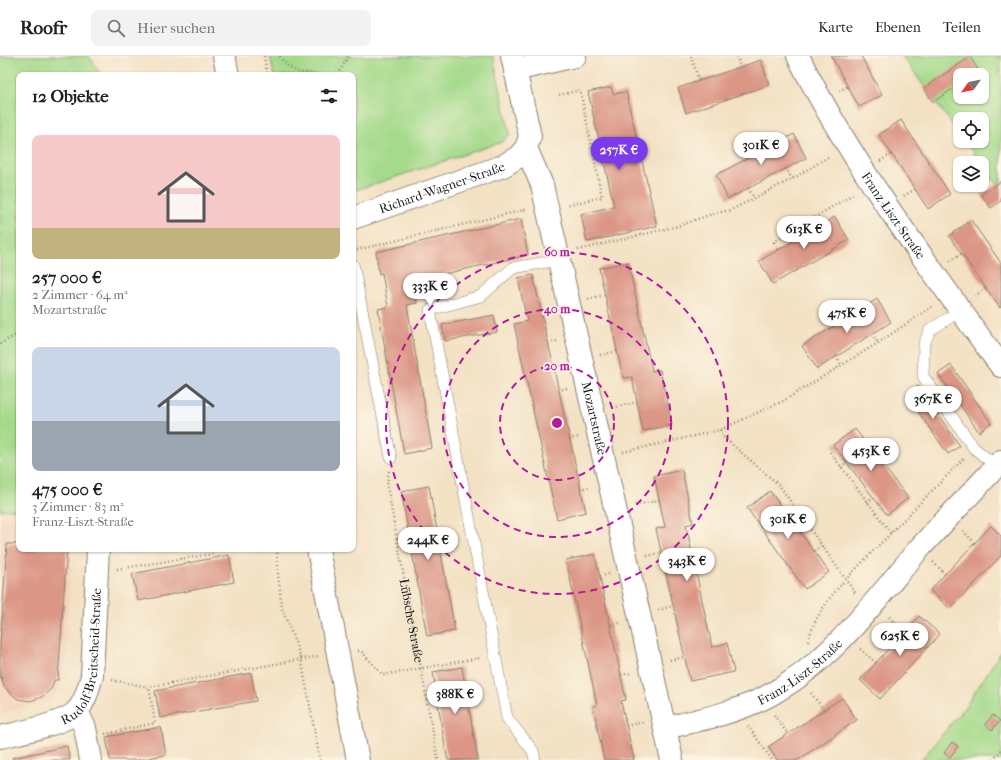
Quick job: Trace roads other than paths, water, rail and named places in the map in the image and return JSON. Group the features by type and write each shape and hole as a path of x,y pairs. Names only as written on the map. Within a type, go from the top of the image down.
{"street":[{"path":"224,56 227,72"},
{"path":"526,148 530,136 514,63 575,56"},
{"name":"Franz-Liszt-Straße","path":"798,56 812,84 872,184 960,302 1001,366"},
{"name":"Mozartstraße","path":"526,148 542,184 556,205 567,255 657,725 672,760"},
{"name":"Richard-Wagner-Straße","path":"356,217 503,166 518,157 526,148"},
{"name":"Franz-Liszt-Straße","path":"657,725 725,713 747,705 772,694 816,663 842,639 877,612 919,549 999,464"},
{"name":"Rudolf-Breitscheid-Straße","path":"0,737 57,722 77,711 86,696 92,676 98,552"},
{"path":"319,552 358,760"},
{"path":"77,711 87,738 91,760"}],"lane":[{"path":"535,760 533,751 507,718 430,310 481,296 513,268 567,255"},
{"path":"356,279 391,458"},
{"path":"960,302 930,330 924,344 923,376 974,448 999,464"}]}
